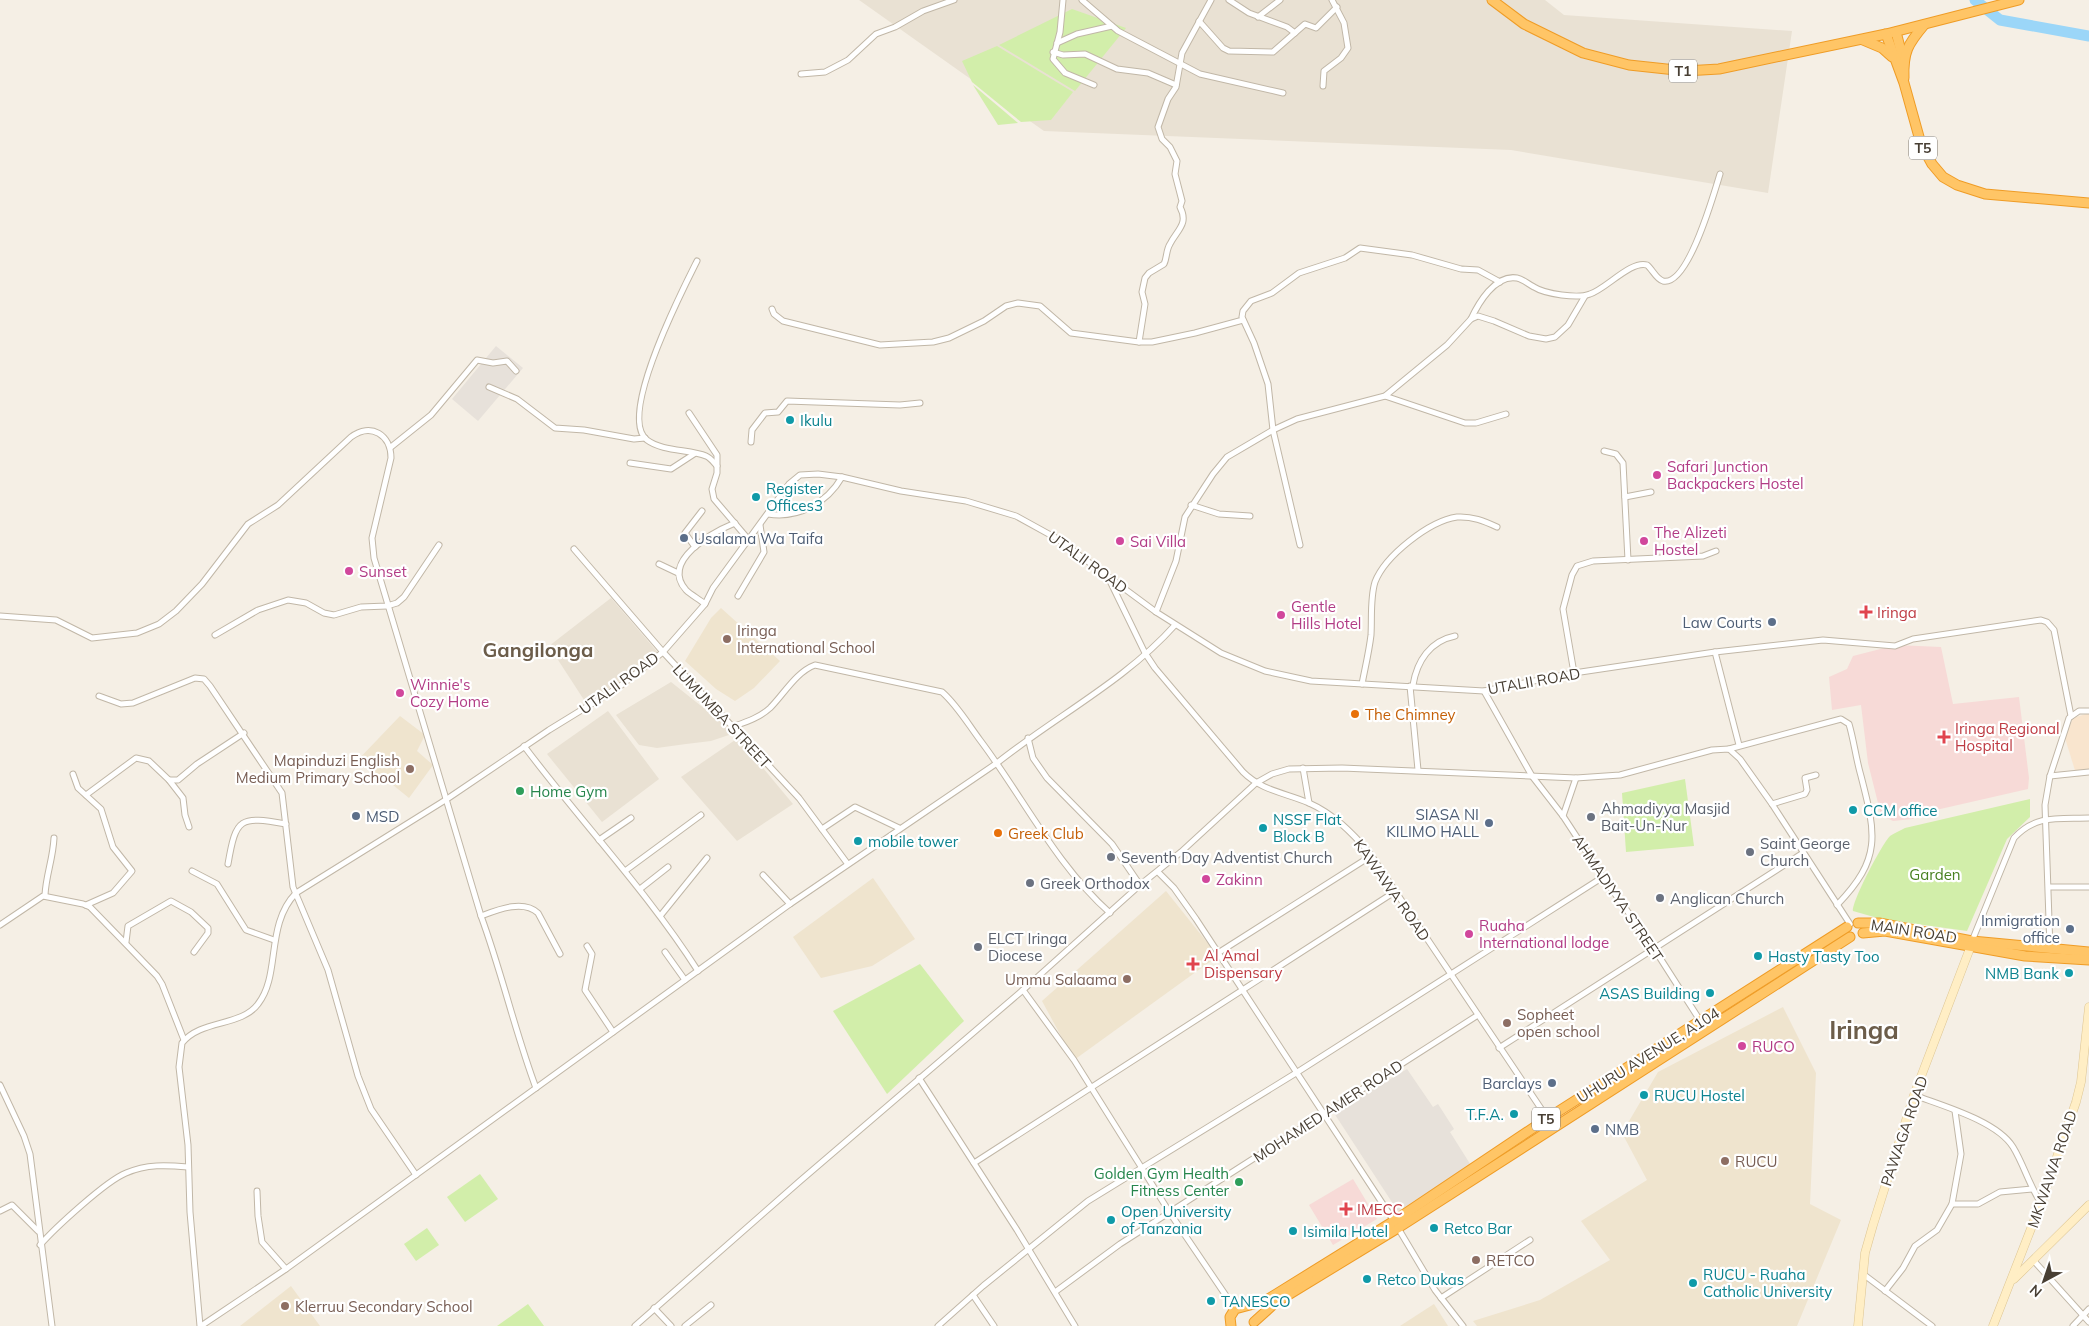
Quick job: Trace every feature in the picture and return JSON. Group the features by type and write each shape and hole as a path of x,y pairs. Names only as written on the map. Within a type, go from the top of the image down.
{"highway":[{"name":"T1","path":"1492,0 1524,24 1582,53 1629,65 1663,70 1719,69 1896,32 2019,0"},
{"path":"1904,63 1907,48 1925,24"},
{"name":"T5","path":"1896,32 1904,63 1904,83"},
{"name":"T5","path":"1886,34 1904,83 1921,144 1932,164 1943,177 1971,191 2089,203"},
{"path":"1858,39 1882,48 1894,59"},
{"name":"MAIN ROAD","path":"1852,925 1879,923 1971,944 2089,952"},
{"path":"1850,937 1852,925 1861,925 1863,933"},
{"name":"UHURU AVENUE, A104","path":"1237,1310 1264,1301 1396,1225 1548,1118 1852,925"},
{"name":"T5","path":"1850,937 1857,938 1863,933 1885,931 2052,959 2089,960"},
{"name":"UHURU AVENUE, A104","path":"1253,1324 1275,1303 1396,1225 1554,1128 1850,937"},
{"path":"1231,1326 1230,1317 1237,1310 1252,1313 1253,1324"},
{"name":"T5","path":"1221,1326 1237,1310"}],"street":[{"path":"801,74 807,72 820,73 832,68 851,58 873,36 895,27 923,10 954,0"},
{"path":"1063,0 1057,43 1053,52 1054,62 1065,73 1094,85"},
{"path":"1082,0 1112,26 1200,74 1283,93"},
{"path":"1139,342 1145,304 1142,290 1146,276 1164,264 1169,244 1179,232 1183,223 1183,214 1180,207 1182,200 1175,174 1177,161 1158,130 1166,105 1176,85 1182,53 1212,0"},
{"path":"1229,0 1258,17 1287,27 1295,33"},
{"path":"1258,17 1280,0"},
{"path":"1323,86 1324,71 1341,58 1348,48 1344,23 1332,0"},
{"path":"1199,21 1223,48 1230,52 1273,52 1305,24 1316,28 1337,7"},
{"path":"1057,43 1077,34 1112,26"},
{"path":"1053,52 1063,56 1084,54 1117,69 1148,73 1176,85"},
{"path":"1156,612 1176,561 1185,517 1191,505 1228,457 1273,430 1311,414 1385,396 1447,345 1471,319 1485,296 1500,282 1518,278 1539,290 1585,296 1594,293 1638,265 1647,265 1660,280 1665,282 1680,274 1695,246 1720,174"},
{"path":"1300,545 1273,430 1268,384 1254,343 1243,320 1243,311 1251,301 1272,293 1299,272 1345,258 1360,248 1412,255 1461,269 1478,270 1500,282"},
{"path":"645,438 640,418 647,377 673,308 697,261"},
{"path":"1471,319 1478,316 1485,317 1529,336 1546,339 1554,338 1568,325 1585,296"},
{"path":"772,309 774,314 783,322 864,343 880,345 910,344 949,338 984,322 1006,306 1027,303 1040,306 1071,333 1139,342 1152,342 1195,333 1243,320"},
{"path":"391,447 431,415 477,360 493,363 507,360 516,371"},
{"path":"489,387 517,399 555,428 584,430 629,438 645,438 655,444 707,456 717,466"},
{"path":"1385,396 1465,423 1476,423 1506,414"},
{"path":"750,442 752,430 765,413 778,412 787,401 900,405 920,403"},
{"path":"689,414 715,452 717,466 712,494 749,540"},
{"path":"0,616 56,620 92,638 146,631 176,611 202,584 248,524 278,505 352,437 361,431 376,433 386,438 391,447 391,458 385,494 372,538 374,558 386,606 448,799 518,1039 536,1088"},
{"path":"1604,451 1616,454 1621,459 1625,478 1628,560"},
{"path":"630,463 668,469 694,454"},
{"name":"UTALII ROAD","path":"296,893 448,799 524,746 602,699 663,652 705,604 795,478 818,474 842,477 901,491 966,501 1016,516 1039,527 1156,612 1221,653 1265,671 1311,681 1412,685 1484,691 1574,673 1715,652 1824,640 1895,646 1913,639 2015,623 2047,622 2054,630 2071,716"},
{"path":"768,514 792,514 816,504 832,492 842,477"},
{"path":"1625,497 1651,492"},
{"path":"1191,505 1220,514 1250,516"},
{"path":"695,547 685,533 702,511"},
{"path":"1362,684 1371,635 1374,588 1380,571 1413,539 1447,520 1477,518 1497,527"},
{"path":"678,573 683,559 695,547 723,528 734,523"},
{"path":"738,596 764,552 760,525"},
{"path":"215,635 258,610 288,600 306,603 324,613 334,615 361,607 386,606 397,603 404,597 438,544"},
{"name":"LUMUMBA STREET","path":"574,549 663,652 799,798 848,863"},
{"path":"1574,673 1563,609 1574,569 1584,562 1703,556 1716,551"},
{"path":"659,564 678,573 687,591 705,604"},
{"name":"KAWAWA ROAD","path":"1106,574 1145,653 1166,682 1243,772 1256,783 1272,791 1309,803 1327,812 1349,829 1371,856 1554,1128"},
{"path":"296,893 285,910 274,940 267,988 255,1008 250,1013 217,1022 184,1040 180,1050 179,1067 188,1145 200,1326 286,1269 790,904 997,763 1028,738 1121,674 1175,624"},
{"path":"1418,770 1412,685 1417,666 1439,640 1456,636"},
{"path":"1715,652 1739,746"},
{"path":"732,727 763,714 804,670 818,665 942,692 952,702 997,763 1049,840 1090,896 1110,913"},
{"path":"99,696 121,704 133,703 195,678 201,678 210,686 244,734 282,792 291,876 296,893 328,970 358,1076 371,1110 416,1175"},
{"name":"AHMADIYYA STREET","path":"1484,691 1532,776 1563,816 1602,878 1653,947 1701,1022"},
{"path":"2050,950 2049,887 2044,819 2050,776 2071,716 2080,711 2089,711"},
{"path":"635,1326 919,1078 1023,990 1140,885 1158,872 1256,783 1272,774 1303,768 1418,770 1576,778 1620,774 1712,750 1729,749 1841,719 1849,724 1873,831 1868,865 1851,890 1837,905"},
{"path":"169,780 182,778 197,764 244,734"},
{"path":"1028,738 1033,758 1047,778 1112,844 1140,885"},
{"path":"524,746 661,915 698,971"},
{"path":"1729,749 1740,759 1772,804 1852,925"},
{"path":"86,795 136,758 149,760 169,780 183,798 185,816 189,827"},
{"path":"1303,768 1309,803"},
{"path":"2050,776 2089,772"},
{"path":"73,774 75,784 101,809 113,847 132,871 113,892 86,905"},
{"path":"1772,804 1805,794 1807,790 1805,778 1816,775"},
{"path":"1563,816 1576,778"},
{"path":"822,829 857,807 899,828"},
{"path":"625,871 701,815"},
{"path":"599,840 631,818"},
{"path":"1971,944 2014,838 2024,826 2044,819 2089,818"},
{"path":"228,864 234,834 242,823 251,819 286,824"},
{"path":"45,895 47,874 53,862 54,838"},
{"path":"1499,1048 1653,947 1803,853"},
{"path":"1218,953 1371,856"},
{"path":"661,915 707,858"},
{"path":"640,890 668,867"},
{"path":"192,871 217,884 246,930 274,940"},
{"path":"1158,872 1174,888 1218,953 1396,1225 1441,1298 1463,1326"},
{"path":"763,875 790,904"},
{"path":"938,1326 1068,1215 1296,1073 1602,878"},
{"path":"2049,887 2089,887"},
{"path":"974,1163 1396,891"},
{"path":"0,926 45,895 86,905 126,942 162,984 184,1040"},
{"path":"126,942 128,926 171,901 191,912 208,928 206,935 194,952"},
{"path":"481,916 508,907 532,908 538,913 560,954"},
{"name":"PAWAGA ROAD","path":"1858,1326 1862,1274 1873,1225 1914,1095 1971,944"},
{"path":"588,946 592,953 585,990 613,1032"},
{"path":"665,952 685,980"},
{"path":"1023,990 1074,1060 1170,1213 1237,1310"},
{"name":"MKWAWA ROAD","path":"1993,1326 2041,1203 2081,1082 2089,1007"},
{"name":"MOHAMED AMER ROAD","path":"1055,1292 1120,1244 1478,1015"},
{"path":"919,1078 1029,1249 1074,1326"},
{"path":"0,1085 24,1136 30,1154 35,1184 38,1231 52,1326"},
{"path":"1914,1095 1986,1124 2006,1137 2014,1148 2032,1189 2041,1203"},
{"path":"1885,1291 1903,1268 1914,1246 1936,1230 1952,1204 1961,1154 1955,1111"},
{"path":"40,1246 56,1228 125,1173 154,1165 188,1167"},
{"path":"1952,1204 1978,1204 2000,1192 2032,1189"},
{"path":"257,1191 262,1242 286,1269"},
{"path":"0,1210 12,1205 38,1231"},
{"path":"2011,1281 2034,1261 2089,1205"},
{"path":"1441,1298 1530,1240"},
{"path":"2034,1261 2089,1322"},
{"path":"1862,1274 1932,1326"},
{"path":"973,1295 994,1326"},
{"path":"685,1326 711,1305"},
{"path":"654,1308 671,1326"},
{"path":"2073,1326 2089,1309"},
{"path":"1920,1326 1922,1319"}],"shaded area":[{"path":"859,0 1545,0 1564,15 1792,31 1768,193 1511,150 1044,131"},
{"path":"496,346 523,368 478,421 452,399"},
{"path":"611,598 660,655 586,703 549,646"},
{"name":"Iringa International School","path":"721,608 780,661 754,688 735,701 716,689 685,661 711,618"},
{"name":"Iringa Regional Hospital","path":"1896,645 1941,647 1953,704 2019,697 2029,778 2028,789 1936,810 1912,819 1893,821 1881,815 1868,763 1861,705 1832,710 1829,677 1847,669 1853,656"},
{"path":"671,682 735,733 711,741 657,748 639,745 616,715"},
{"path":"608,711 659,779 602,822 547,754"},
{"path":"2089,713 2089,774 2077,777 2065,738 2073,718"},
{"path":"400,716 425,735 417,751 433,765 409,798 387,780 355,763"},
{"path":"738,738 793,804 737,841 681,777"},
{"path":"873,878 915,939 872,966 821,978 793,937"},
{"name":"Ummu Salaama","path":"1166,891 1218,956 1074,1060 1042,1001"},
{"name":"RUCU","path":"1783,1007 1816,1073 1810,1204 1841,1220 1797,1326 1477,1326 1473,1321 1540,1300 1610,1260 1581,1221 1647,1180 1622,1133 1658,1072"},
{"path":"1407,1069 1433,1107 1438,1104 1454,1129 1450,1132 1472,1167 1399,1213 1334,1113"},
{"path":"1353,1179 1377,1219 1333,1245 1309,1205"},
{"name":"Klerruu Secondary School","path":"291,1286 320,1326 240,1326"},
{"path":"1434,1304 1448,1326 1400,1326"}],"green space":[{"path":"1072,9 1126,28 1075,91 999,45"},
{"path":"997,46 1073,92 1051,120 1021,122 972,82 962,61"},
{"path":"973,85 1018,123 998,125"},
{"path":"1685,779 1694,846 1626,852 1622,793"},
{"name":"Garden","path":"2030,799 2030,817 2007,839 1967,931 1881,919 1853,911 1857,896 1868,873 1890,836 1905,828"},
{"path":"920,964 964,1021 887,1094 833,1011"},
{"path":"480,1174 498,1199 465,1222 447,1197"},
{"path":"427,1228 439,1245 416,1261 404,1244"},
{"path":"528,1304 544,1326 497,1326"}],"waterway":[{"path":"1975,0 2000,20 2089,36"}],"place":[{"name":"Ikulu","path":"790,420"},
{"name":"Safari Junction Backpackers Hostel","path":"1657,475"},
{"name":"Register Offices3","path":"756,497"},
{"name":"Usalama Wa Taifa","path":"684,538"},
{"name":"Sai Villa","path":"1120,541"},
{"name":"The Alizeti Hostel","path":"1644,541"},
{"name":"Sunset","path":"349,571"},
{"name":"Iringa","path":"1866,612"},
{"name":"Gentle Hills Hotel","path":"1281,615"},
{"name":"Law Courts","path":"1772,622"},
{"name":"Iringa International School","path":"727,639"},
{"name":"Winnie's Cozy Home","path":"400,693"},
{"name":"The Chimney","path":"1355,714"},
{"name":"Iringa Regional Hospital","path":"1944,737"},
{"name":"Mapinduzi English Medium Primary School","path":"410,769"},
{"name":"Home Gym","path":"520,791"},
{"name":"CCM office","path":"1853,810"},
{"name":"MSD","path":"356,816"},
{"name":"Ahmadiyya Masjid Bait-Un-Nur","path":"1591,817"},
{"name":"SIASA NI KILIMO HALL","path":"1489,823"},
{"name":"NSSF Flat Block B","path":"1263,828"},
{"name":"Greek Club","path":"998,833"},
{"name":"mobile tower","path":"858,841"},
{"name":"Saint George Church","path":"1750,852"},
{"name":"Seventh Day Adventist Church","path":"1111,857"},
{"name":"Zakinn","path":"1206,879"},
{"name":"Greek Orthodox","path":"1030,883"},
{"name":"Anglican Church","path":"1660,898"},
{"name":"Inmigration office","path":"2070,929"},
{"name":"Ruaha International lodge","path":"1469,934"},
{"name":"ELCT Iringa Diocese","path":"978,947"},
{"name":"Hasty Tasty Too","path":"1758,956"},
{"name":"Al Amal Dispensary","path":"1193,964"},
{"name":"NMB Bank","path":"2069,973"},
{"name":"Ummu Salaama","path":"1127,979"},
{"name":"ASAS Building","path":"1710,993"},
{"name":"Sopheet open school","path":"1507,1023"},
{"name":"RUCO","path":"1742,1046"},
{"name":"Barclays","path":"1552,1083"},
{"name":"RUCU Hostel","path":"1644,1095"},
{"name":"T.F.A.","path":"1514,1114"},
{"name":"NMB","path":"1595,1129"},
{"name":"RUCU","path":"1725,1161"},
{"name":"Golden Gym Health Fitness Center","path":"1239,1182"},
{"name":"IMECC","path":"1346,1209"},
{"name":"Open University of Tanzania","path":"1111,1220"},
{"name":"Retco Bar","path":"1434,1228"},
{"name":"Isimila Hotel","path":"1293,1231"},
{"name":"RETCO","path":"1476,1260"},
{"name":"Retco Dukas","path":"1367,1279"},
{"name":"RUCU - Ruaha Catholic University","path":"1693,1283"},
{"name":"TANESCO","path":"1211,1301"},
{"name":"Klerruu Secondary School","path":"285,1306"}],"district":[{"name":"Gangilonga","path":"538,649"},
{"name":"Iringa","path":"1864,1029"}]}
